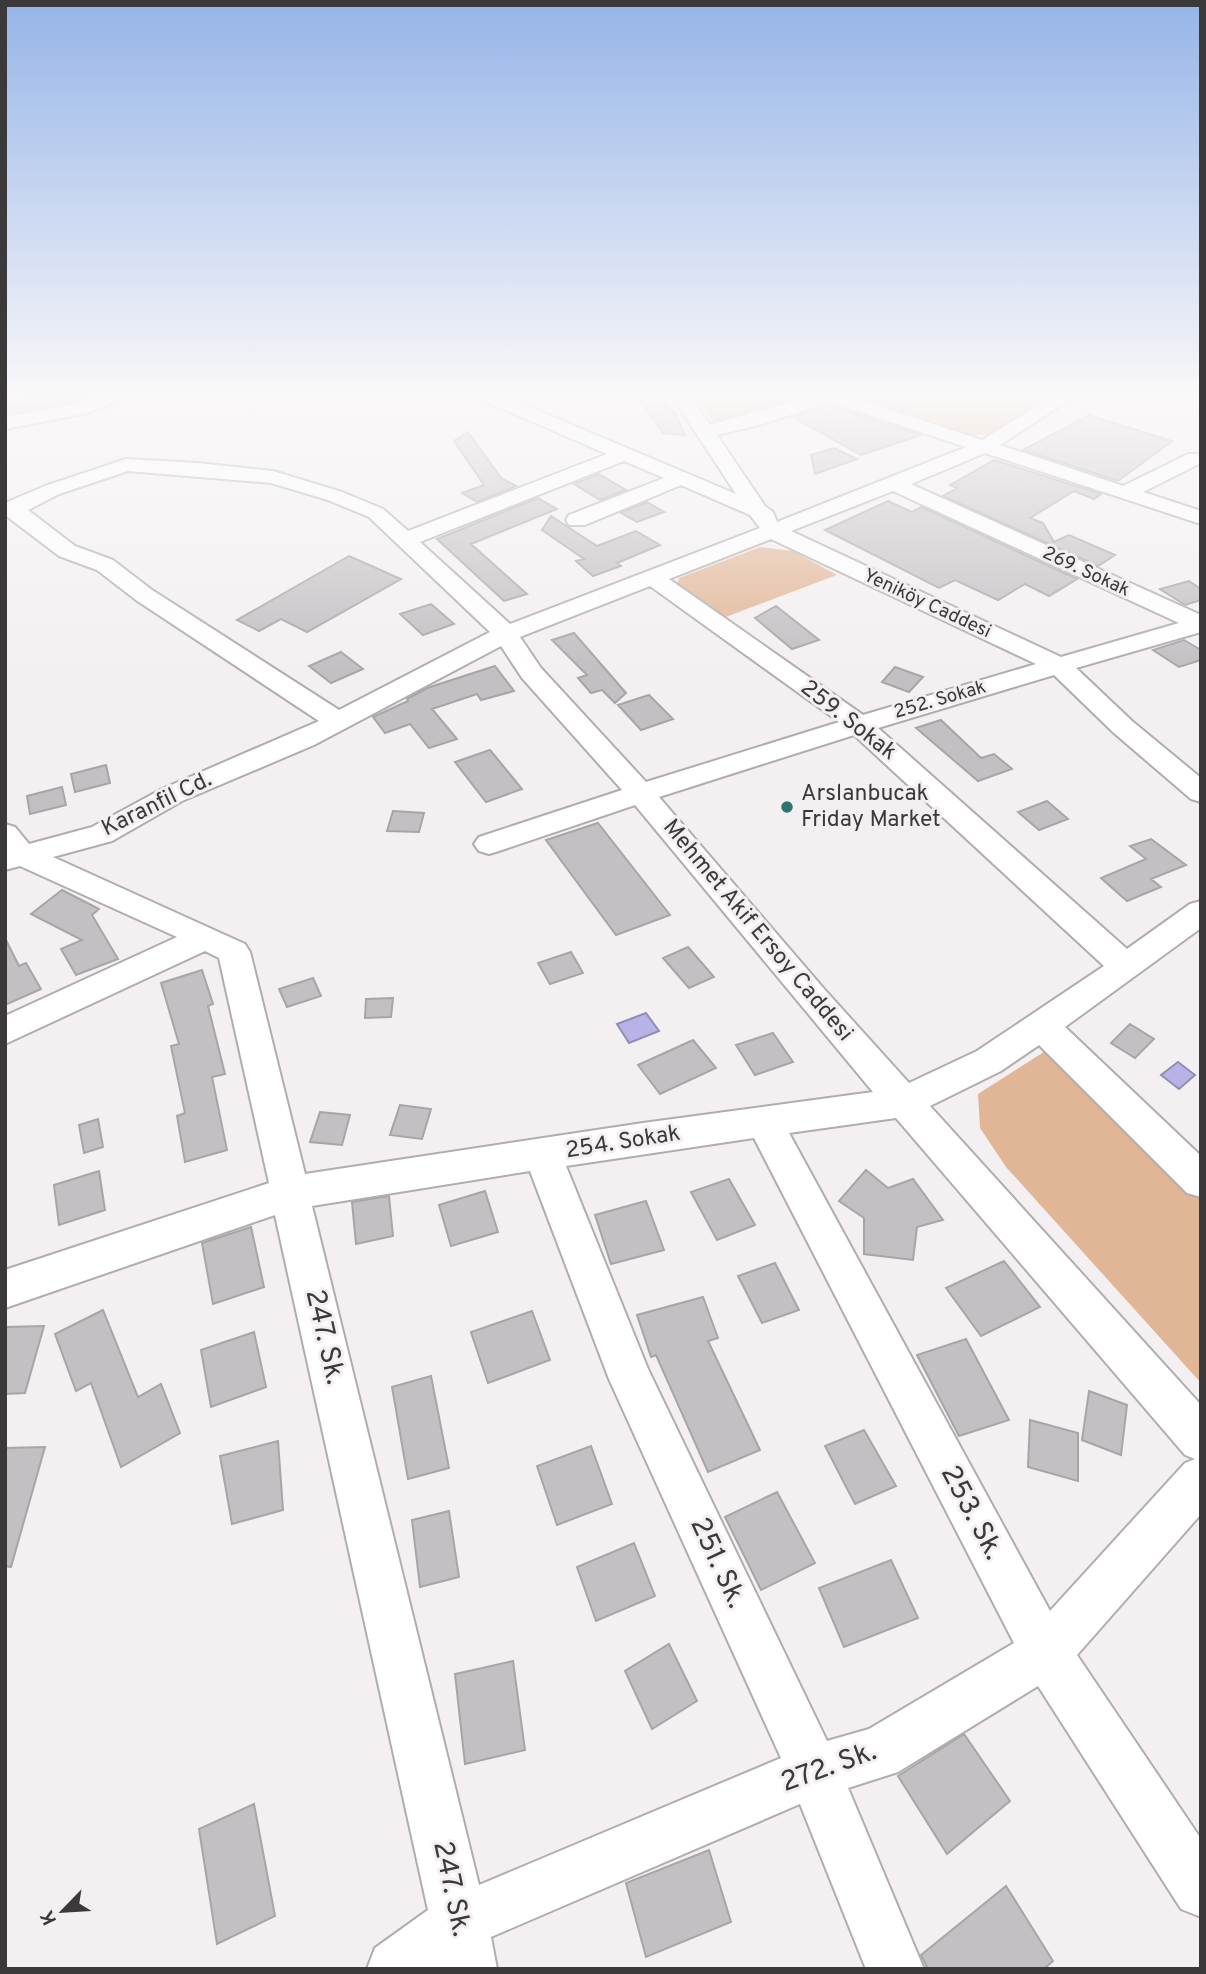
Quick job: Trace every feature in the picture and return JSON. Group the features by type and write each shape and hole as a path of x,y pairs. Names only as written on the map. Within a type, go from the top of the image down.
{"street":[{"name":"Mehmet Akif Ersoy Caddesi","path":"9,509 61,487"},
{"name":"Mehmet Akif Ersoy Caddesi","path":"306,487 376,513 506,634 531,673 639,792 904,1102 1201,1439"},
{"path":"407,539 539,487"},
{"path":"577,520 659,487"},
{"path":"696,487 767,522"},
{"name":"Yeniköy Caddesi","path":"743,487 767,522 1058,665 1123,727 1201,793"},
{"path":"506,634 652,577 767,522 884,487"},
{"name":"269. Sokak","path":"901,487 1200,624"},
{"path":"1112,487 1201,518"},
{"path":"1127,492 1137,487"},
{"path":"9,509 67,551 105,565 144,595 337,722"},
{"name":"259. Sokak","path":"652,577 858,724 1125,966"},
{"name":"252. Sokak","path":"489,844 639,792 858,724 1200,624"},
{"name":"Karanfil Cd.","path":"11,850 102,834 172,795 304,738 506,634"},
{"name":"247. Sk.","path":"11,850 234,952 464,1945"},
{"name":"254. Sokak","path":"5,1289 290,1192 643,1138 904,1102 989,1061 1201,912"},
{"path":"5,1031 206,937"},
{"path":"1042,1026 1201,1181"},
{"name":"253. Sk.","path":"765,1123 1046,1653 1201,1889"},
{"name":"251. Sk.","path":"543,1155 631,1379 814,1772 895,1969"},
{"name":"272. Sk.","path":"396,1969 464,1945 814,1772 879,1753 1046,1653 1201,1479"}],"shaded area":[{"path":"760,547 793,551 837,575 723,618 677,585 679,578"},
{"path":"646,1013 659,1031 629,1043 617,1024"},
{"path":"1050,1048 1201,1195 1201,1383 1006,1167 980,1128 978,1094"},
{"path":"1178,1062 1195,1075 1179,1089 1161,1075"}],"building":[{"path":"478,487 513,487 477,502 462,493"},
{"path":"579,487 621,487 626,490 600,500"},
{"path":"955,487 1079,487 1101,494 1094,499 1074,491 1030,518 1043,523 1054,542 1069,535 1115,555 1098,566 943,496 957,488"},
{"path":"538,498 557,509 471,544 527,594 504,601 437,539"},
{"path":"888,501 912,512 921,507 1077,579 1049,596 1025,584 998,600 955,580 939,588 825,530"},
{"path":"647,502 664,512 637,522 621,513"},
{"path":"551,516 597,546 636,531 660,545 617,563 621,566 593,576 576,561 584,559 542,530"},
{"path":"349,556 401,579 307,632 281,619 259,631 237,620"},
{"path":"1189,581 1201,589 1201,600 1185,605 1160,589"},
{"path":"431,604 454,624 423,635 400,614"},
{"path":"776,606 819,640 792,649 755,618"},
{"path":"574,633 626,693 615,703 602,690 591,693 578,678 587,675 552,640"},
{"path":"1184,640 1201,650 1201,660 1179,667 1153,650"},
{"path":"341,652 363,669 331,683 309,666"},
{"path":"495,666 514,691 481,700 477,694 432,709 457,739 429,748 410,724 385,733 373,717 408,701 407,699 427,688"},
{"path":"895,667 923,677 909,692 882,682"},
{"path":"649,695 673,719 641,730 618,705"},
{"path":"941,720 981,758 994,754 1012,769 978,781 916,728"},
{"path":"490,750 522,789 486,802 455,762"},
{"path":"106,765 110,783 75,792 71,774"},
{"path":"62,787 66,805 30,814 27,796"},
{"path":"1047,801 1068,819 1039,830 1018,812"},
{"path":"393,811 424,813 419,832 387,831"},
{"path":"598,823 670,915 616,935 546,840"},
{"path":"1151,839 1186,865 1151,879 1161,887 1127,901 1101,878 1146,859 1130,846"},
{"path":"62,890 99,909 92,915 118,959 76,975 61,949 82,940 31,914"},
{"path":"5,938 19,966 26,963 41,989 5,1005"},
{"path":"688,947 714,977 689,988 663,958"},
{"path":"571,952 583,973 550,984 538,963"},
{"path":"202,970 213,1004 208,1006 225,1074 212,1077 227,1150 185,1162 177,1116 185,1113 171,1046 179,1044 161,983"},
{"path":"313,978 321,996 287,1007 279,989"},
{"path":"393,998 391,1017 365,1018 366,999"},
{"path":"1130,1024 1154,1039 1135,1058 1111,1043"},
{"path":"773,1033 793,1062 755,1075 736,1045"},
{"path":"693,1040 716,1068 660,1094 638,1065"},
{"path":"400,1105 431,1109 422,1139 390,1135"},
{"path":"320,1112 350,1115 342,1145 310,1142"},
{"path":"98,1119 103,1147 84,1153 79,1125"},
{"path":"866,1170 888,1188 913,1179 943,1220 917,1227 913,1260 864,1254 864,1218 839,1201"},
{"path":"99,1171 105,1210 59,1225 54,1185"},
{"path":"729,1179 755,1225 717,1240 691,1192"},
{"path":"485,1191 498,1232 451,1246 439,1205"},
{"path":"389,1196 393,1236 356,1244 352,1202"},
{"path":"646,1201 664,1250 611,1264 595,1215"},
{"path":"251,1227 264,1287 213,1304 202,1243"},
{"path":"1004,1261 1040,1307 981,1336 946,1288"},
{"path":"775,1263 799,1310 762,1323 738,1276"},
{"path":"703,1297 718,1338 708,1341 760,1450 708,1472 656,1355 651,1357 637,1315"},
{"path":"103,1310 138,1397 161,1384 180,1433 121,1467 91,1383 76,1391 55,1334"},
{"path":"532,1311 550,1360 488,1383 471,1332"},
{"path":"44,1326 25,1393 5,1394 5,1327"},
{"path":"254,1332 266,1387 211,1407 201,1350"},
{"path":"966,1339 1009,1420 959,1436 917,1355"},
{"path":"431,1376 449,1468 408,1479 392,1387"},
{"path":"1089,1391 1127,1405 1121,1455 1082,1440"},
{"path":"1030,1420 1078,1433 1078,1481 1028,1467"},
{"path":"864,1430 896,1486 855,1504 825,1446"},
{"path":"278,1441 283,1510 232,1524 220,1456"},
{"path":"591,1446 612,1504 557,1525 537,1466"},
{"path":"45,1447 11,1567 5,1566 5,1448"},
{"path":"777,1492 815,1563 761,1590 725,1517"},
{"path":"449,1511 459,1577 420,1587 412,1520"},
{"path":"634,1543 655,1596 596,1621 577,1567"},
{"path":"891,1560 918,1618 844,1647 819,1588"},
{"path":"669,1644 697,1701 652,1729 625,1671"},
{"path":"513,1661 525,1750 465,1764 455,1674"},
{"path":"964,1734 1010,1801 947,1854 898,1776"},
{"path":"254,1804 275,1916 217,1944 199,1829"},
{"path":"709,1850 731,1922 646,1957 626,1883"},
{"path":"1006,1886 1053,1961 1044,1969 928,1969 921,1955"}],"place":[{"name":"Arslanbucak Friday Market","path":"787,807"}]}
